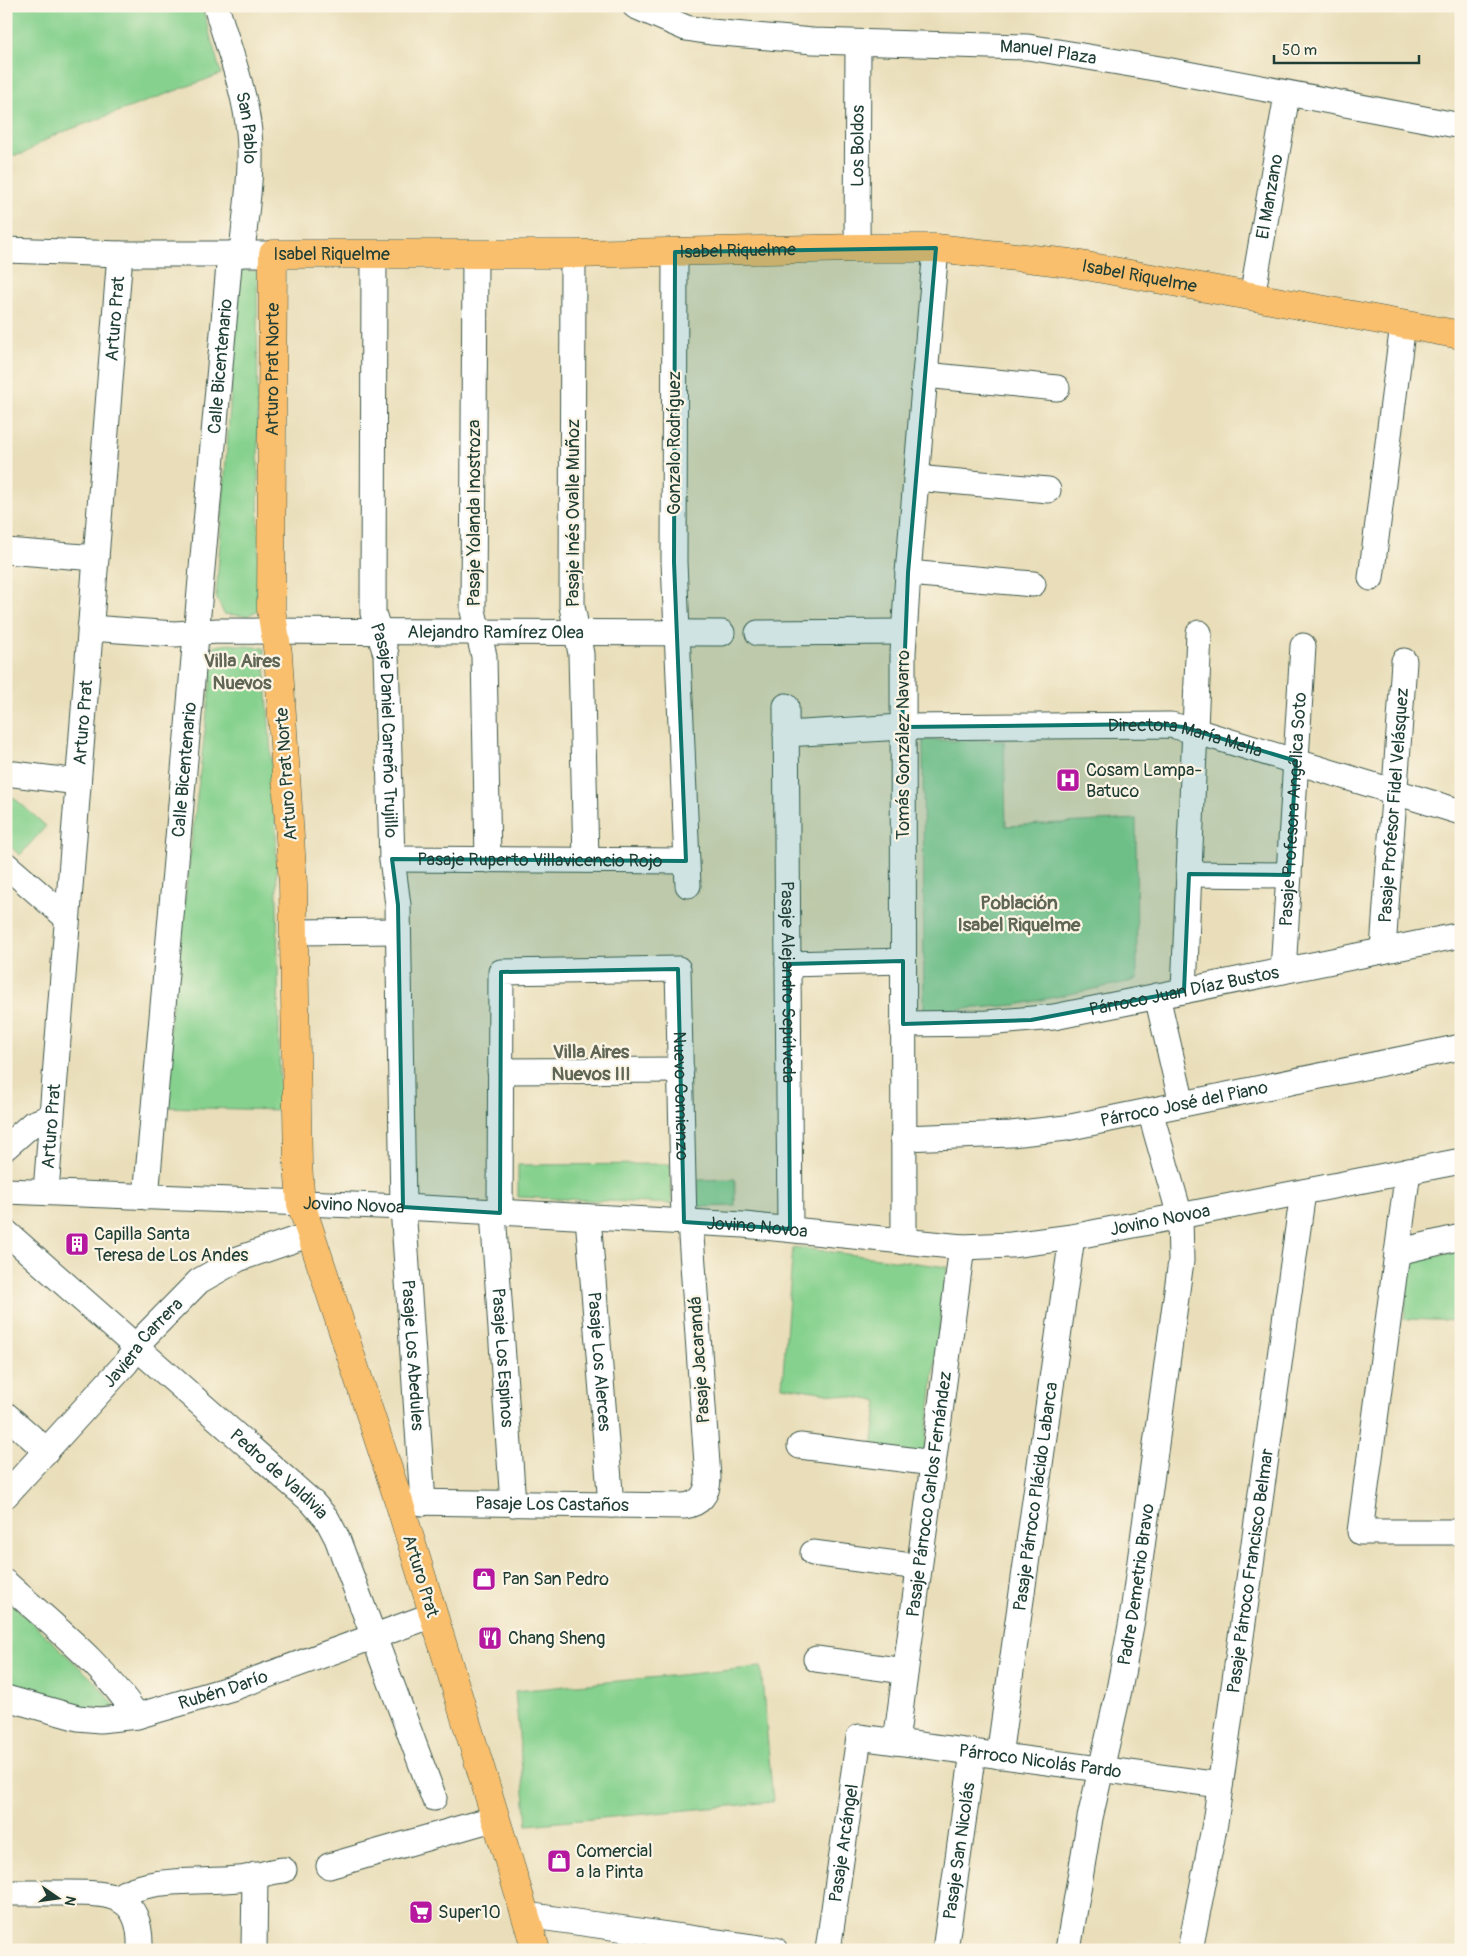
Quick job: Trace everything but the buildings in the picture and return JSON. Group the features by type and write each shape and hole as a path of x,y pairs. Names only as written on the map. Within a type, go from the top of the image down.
{"main road":[{"name":"Isabel Riquelme","path":"273,254 572,254 936,248 1070,263 1461,335"},
{"name":"Arturo Prat Norte","path":"273,254 271,609 289,820 294,932 298,1164 301,1204"},
{"name":"Arturo Prat","path":"301,1204 411,1502 433,1615 536,1950"}],"street":[{"name":"San Pablo","path":"216,6 245,106 249,134 250,156 236,254"},
{"name":"Manuel Plaza","path":"635,6 670,22 698,30 779,39 1028,47 1166,70 1287,95 1461,126"},
{"name":"Los Boldos","path":"857,248 858,43"},
{"name":"El Manzano","path":"1252,297 1287,95"},
{"name":"Tomás González Navarro","path":"904,1242 902,727 904,632 936,248"},
{"name":"Isabel Riquelme","path":"6,250 120,254 273,254"},
{"name":"Gonzalo Rodríguez","path":"675,252 674,562 678,633"},
{"name":"Arturo Prat","path":"46,1191 120,254"},
{"name":"Calle Bicentenario","path":"146,1197 196,632 236,254"},
{"name":"Pasaje Daniel Carreño Trujillo","path":"374,254 373,613 386,654 392,859 398,905 404,1207"},
{"name":"Pasaje Yolanda Inostroza","path":"475,254 473,611 484,656 488,860"},
{"name":"Pasaje Inés Ovalle Muñoz","path":"572,254 572,606 581,654 586,860"},
{"path":"1371,578 1402,324"},
{"path":"925,375 1058,388"},
{"path":"916,478 1048,490"},
{"path":"6,551 96,558"},
{"path":"908,573 1033,584"},
{"name":"Alejandro Ramírez Olea","path":"90,628 175,634 274,631 722,634"},
{"path":"758,633 904,632"},
{"name":"Pasaje Ruperto Villavicencio Rojo","path":"392,859 586,860 687,873 678,633"},
{"path":"1184,990 1199,633"},
{"name":"Pasaje Profesora Angélica Soto","path":"1283,971 1303,646"},
{"name":"Pasaje Profesor Fidel Velásquez","path":"1383,951 1404,661"},
{"name":"Pasaje Alejandro Sepúlveda","path":"786,706 790,1229"},
{"name":"Directora María Mella","path":"902,727 1157,724 1195,731 1461,812"},
{"path":"786,734 902,727"},
{"path":"6,773 78,782"},
{"path":"6,865 67,918"},
{"path":"1189,874 1289,876"},
{"path":"294,932 398,931"},
{"name":"Párroco Juan Díaz Bustos","path":"903,1024 987,1023 1031,1020 1461,935"},
{"path":"788,964 903,961"},
{"name":"Nuevo Comienzo","path":"500,1071 501,972 678,970 687,1222"},
{"path":"1157,996 1182,1104"},
{"name":"Párroco José del Piano","path":"904,1138 1041,1131 1150,1111 1461,1047"},
{"path":"496,1212 500,1071 681,1070"},
{"name":"Padre Demetrio Bravo","path":"1068,1950 1080,1874 1132,1620 1179,1281 1182,1243 1180,1216 1150,1111"},
{"path":"6,1148 32,1124 51,1117"},
{"name":"Jovino Novoa","path":"6,1191 46,1191 301,1204 404,1207 687,1222 790,1229 962,1247 1011,1245 1072,1237 1461,1161"},
{"path":"1408,1171 1360,1532 1461,1532"},
{"name":"Pasaje Párroco Francisco Belmar","path":"1190,1950 1220,1785 1303,1192"},
{"name":"Pasaje Los Abedules","path":"404,1207 411,1502"},
{"name":"Pasaje Los Espinos","path":"496,1212 513,1504"},
{"name":"Pasaje Los Alerces","path":"588,1217 612,1505"},
{"name":"Pasaje Jacarandá","path":"687,1222 708,1478 708,1485 703,1497"},
{"name":"Pedro de Valdivia","path":"6,1232 320,1511 338,1538 434,1798"},
{"name":"Javiera Carrera","path":"6,1496 188,1291 212,1272 238,1259 311,1234"},
{"name":"Pasaje Párroco Plácido Labarca","path":"1000,1756 1072,1237"},
{"path":"1397,1252 1461,1237"},
{"name":"Pasaje Párroco Carlos Fernández","path":"896,1742 962,1247"},
{"path":"6,1415 47,1450"},
{"path":"800,1446 933,1463"},
{"name":"Pasaje Los Castaños","path":"411,1502 684,1506 691,1505 703,1497"},
{"path":"813,1553 919,1568"},
{"path":"6,1583 83,1652 112,1682 137,1716"},
{"name":"Rubén Darío","path":"6,1698 78,1718 109,1720 137,1716 232,1688 433,1615"},
{"path":"816,1659 905,1671"},
{"name":"Párroco Nicolás Pardo","path":"859,1737 1220,1785"},
{"name":"Pasaje Arcángel","path":"828,1950 859,1737"},
{"name":"Pasaje San Nicolás","path":"945,1950 973,1752"},
{"path":"329,1866 496,1818"},
{"path":"117,1897 152,1884 241,1879 284,1870"},
{"path":"254,1950 255,1875"},
{"path":"6,1893 97,1893 117,1897 130,1906 137,1919 140,1950"},
{"path":"526,1915 775,1950"}],"highlighted area":[{"path":"936,248 908,573 902,727 1157,724 1183,727 1296,761 1289,875 1189,874 1184,991 1031,1020 903,1024 903,961 788,964 790,1229 684,1222 678,969 501,972 500,1213 403,1207 398,905 392,859 686,861 674,562 675,252"}],"green space":[{"path":"6,6 202,6 221,74 52,136 23,154 6,156"},
{"path":"240,269 257,271 259,610 247,616 224,614 216,597"},
{"path":"229,644 264,648 276,830 280,1110 160,1107 215,646"},
{"path":"923,740 1004,741 1006,826 1136,819 1137,980 1016,1005 924,1012"},
{"path":"6,791 46,826 20,855 6,843"},
{"path":"670,1164 672,1204 518,1197 518,1165"},
{"path":"735,1179 735,1206 699,1207 698,1180"},
{"path":"793,1247 947,1267 924,1455 872,1447 878,1401 782,1386"},
{"path":"1461,1250 1461,1321 1404,1319 1409,1274 1415,1260"},
{"path":"6,1598 95,1682 117,1708 63,1708 6,1682"},
{"path":"761,1667 773,1802 527,1825 515,1691"}],"place":[{"name":"Cosam Lampa- Batuco","path":"1068,780"},
{"name":"Capilla Santa Teresa de Los Andes","path":"77,1244"},
{"name":"Pan San Pedro","path":"484,1579"},
{"name":"Chang Sheng","path":"490,1638"},
{"name":"Comercial a la Pinta","path":"559,1861"},
{"name":"Super10","path":"421,1912"}],"district":[{"name":"Villa Aires Nuevos","path":"242,671"},
{"name":"Población Isabel Riquelme","path":"1019,913"},
{"name":"Villa Aires Nuevos III","path":"591,1062"}]}
